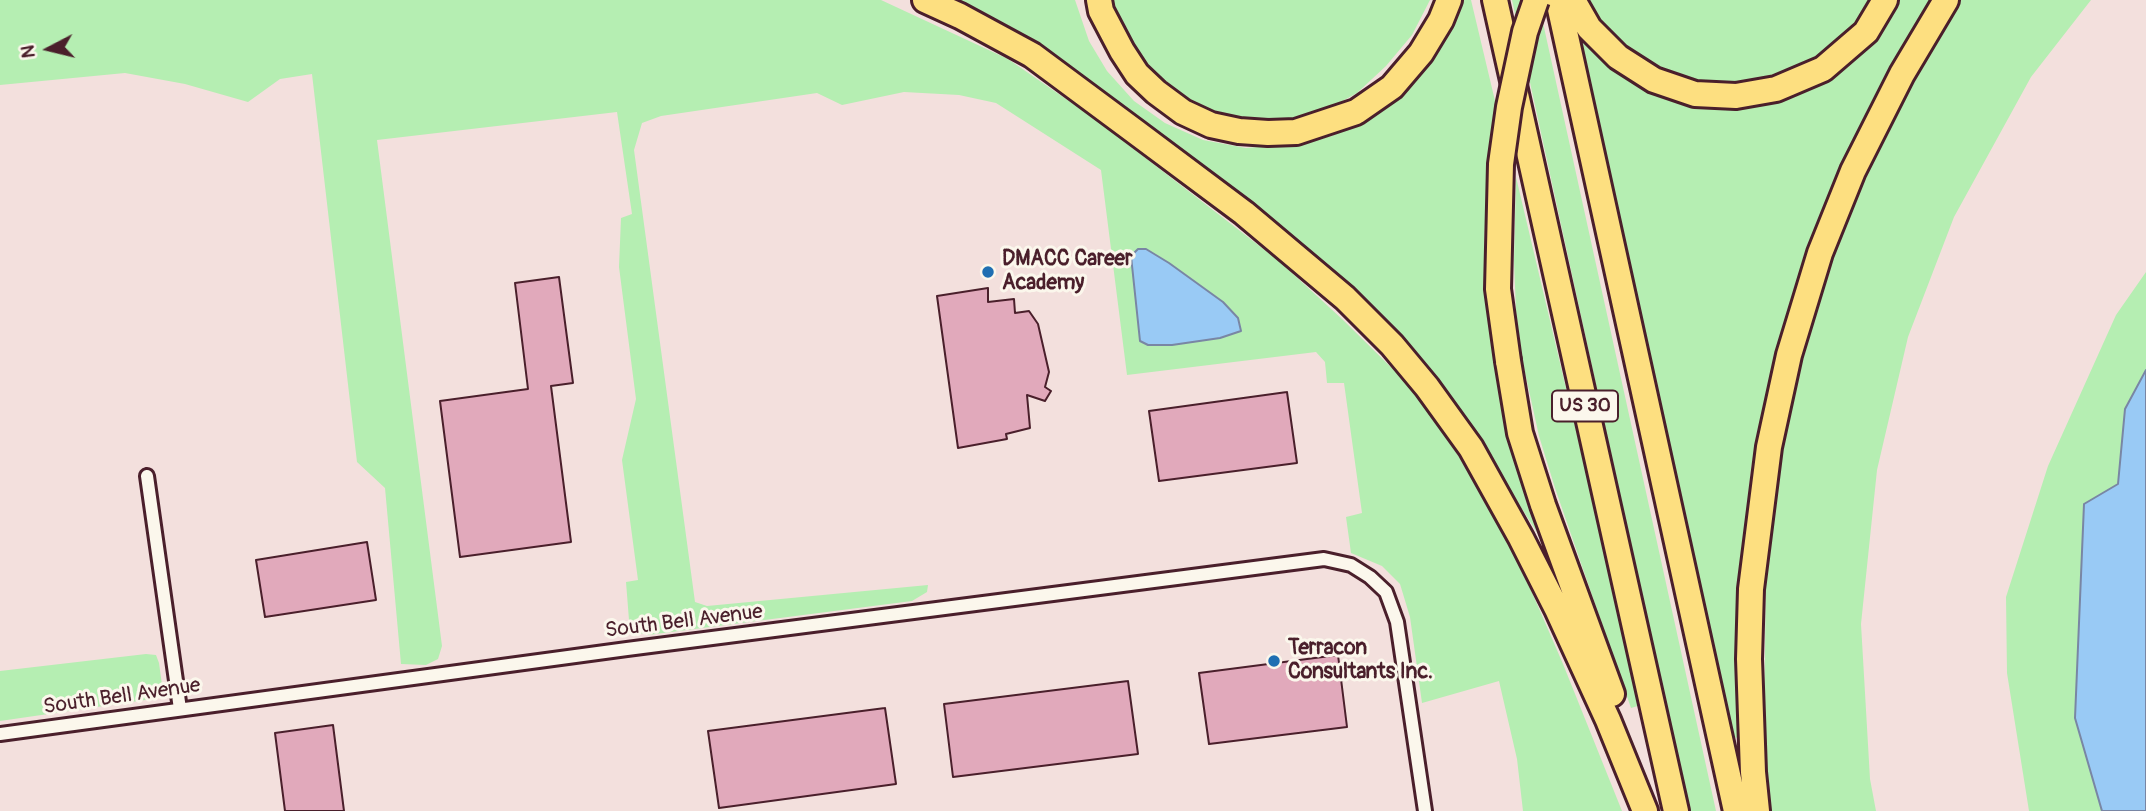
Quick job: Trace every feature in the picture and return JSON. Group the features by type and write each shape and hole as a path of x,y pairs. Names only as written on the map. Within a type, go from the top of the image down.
{"highway":[{"path":"925,0 1032,55 1116,117 1244,213 1345,298 1392,345 1427,387 1471,448 1521,538 1557,609 1647,811"},
{"path":"1099,0 1101,11 1122,51 1137,74 1156,92 1183,113 1211,125 1268,133 1296,132 1356,112 1392,87 1421,53 1441,20 1449,0"},
{"name":"US 30","path":"1494,0 1676,811"},
{"path":"1536,0 1525,32 1511,94 1501,164 1499,289 1508,361 1520,433 1619,716 1647,811"},
{"name":"US 30","path":"1558,0 1736,811"},
{"path":"1573,0 1589,28 1618,57 1654,80 1695,94 1736,96 1776,89 1824,69 1866,32 1885,0"},
{"path":"1757,811 1750,672 1751,589 1769,447 1789,355 1820,253 1853,171 1902,74 1946,0"}],"street":[{"path":"148,476 180,709"},
{"name":"South Bell Avenue","path":"0,734 1324,559 1351,565 1370,577 1386,592 1397,622 1425,811"}],"green space":[{"path":"0,0 881,0 1008,59 1095,119 1279,261 1408,384 1462,461 1521,567 1622,811 1523,811 1517,759 1499,681 1422,703 1410,617 1400,584 1382,566 1351,553 1346,517 1362,513 1344,383 1327,383 1325,362 1316,352 1127,375 1101,170 996,103 959,95 904,92 842,105 817,93 661,116 642,123 634,150 695,602 707,606 928,585 927,592 912,601 648,635 634,632 629,620 626,582 638,580 622,460 636,399 619,267 621,218 632,214 617,112 377,140 442,646 438,659 426,665 401,664 385,488 357,462 312,74 280,79 248,102 185,84 125,73 0,85"},
{"path":"947,0 1075,0 1089,41 1107,71 1134,101 1165,123 1203,140 1246,148 1295,144 1332,136 1367,114 1458,0 1471,0 1496,105 1486,194 1484,250 1494,364 1504,425 1545,545 1469,426 1414,355"},
{"path":"1099,0 1430,0 1412,35 1386,66 1357,93 1321,113 1289,124 1215,119 1152,87"},
{"path":"1512,0 1538,0 1716,811 1689,811"},
{"path":"1585,0 1872,0 1848,33 1824,55 1795,70 1759,82 1712,84 1675,76 1641,60 1613,37"},
{"path":"1898,0 1930,0 1891,64 1828,197 1785,321 1772,371 1751,468 1739,595 1741,737 1733,738 1577,35 1580,33 1729,107 1757,105 1789,97 1816,86 1841,70 1865,48 1887,21"},
{"path":"1958,0 2091,0 2031,77 1954,217 1908,337 1877,470 1861,624 1870,779 1876,811 1771,811 1764,737 1766,563 1773,499 1791,397 1813,312 1852,200 1896,104"},
{"path":"1516,177 1641,705 1631,708 1555,488 1539,436 1522,359 1514,261"},
{"path":"2146,272 2146,370 2125,409 2118,484 2084,504 2075,718 2102,811 2029,811 2007,673 2006,597 2048,466 2116,315"},
{"path":"156,655 159,663 162,685 156,696 145,700 0,721 0,671"}],"water":[{"path":"1138,249 1146,249 1169,263 1223,302 1238,318 1241,331 1220,338 1172,345 1148,345 1140,341 1131,256"},
{"path":"2146,370 2146,811 2102,811 2075,718 2084,504 2118,484 2125,409"}],"building":[{"path":"559,277 573,383 551,386 571,542 460,557 440,401 528,389 515,283"},
{"path":"988,288 988,302 1014,299 1015,313 1029,311 1038,324 1049,372 1045,387 1051,391 1045,401 1027,395 1030,428 1006,434 1007,439 958,448 937,296"},
{"path":"1287,392 1297,463 1159,481 1149,411"},
{"path":"367,542 376,600 265,617 256,560"},
{"path":"1338,655 1347,727 1209,744 1199,673"},
{"path":"1128,681 1138,754 953,777 944,704"},
{"path":"885,708 896,784 719,808 708,731"},
{"path":"333,725 344,811 285,811 275,733"}],"place":[{"name":"DMACC Career Academy","path":"988,272"},
{"name":"Terracon Consultants Inc.","path":"1274,661"}]}
